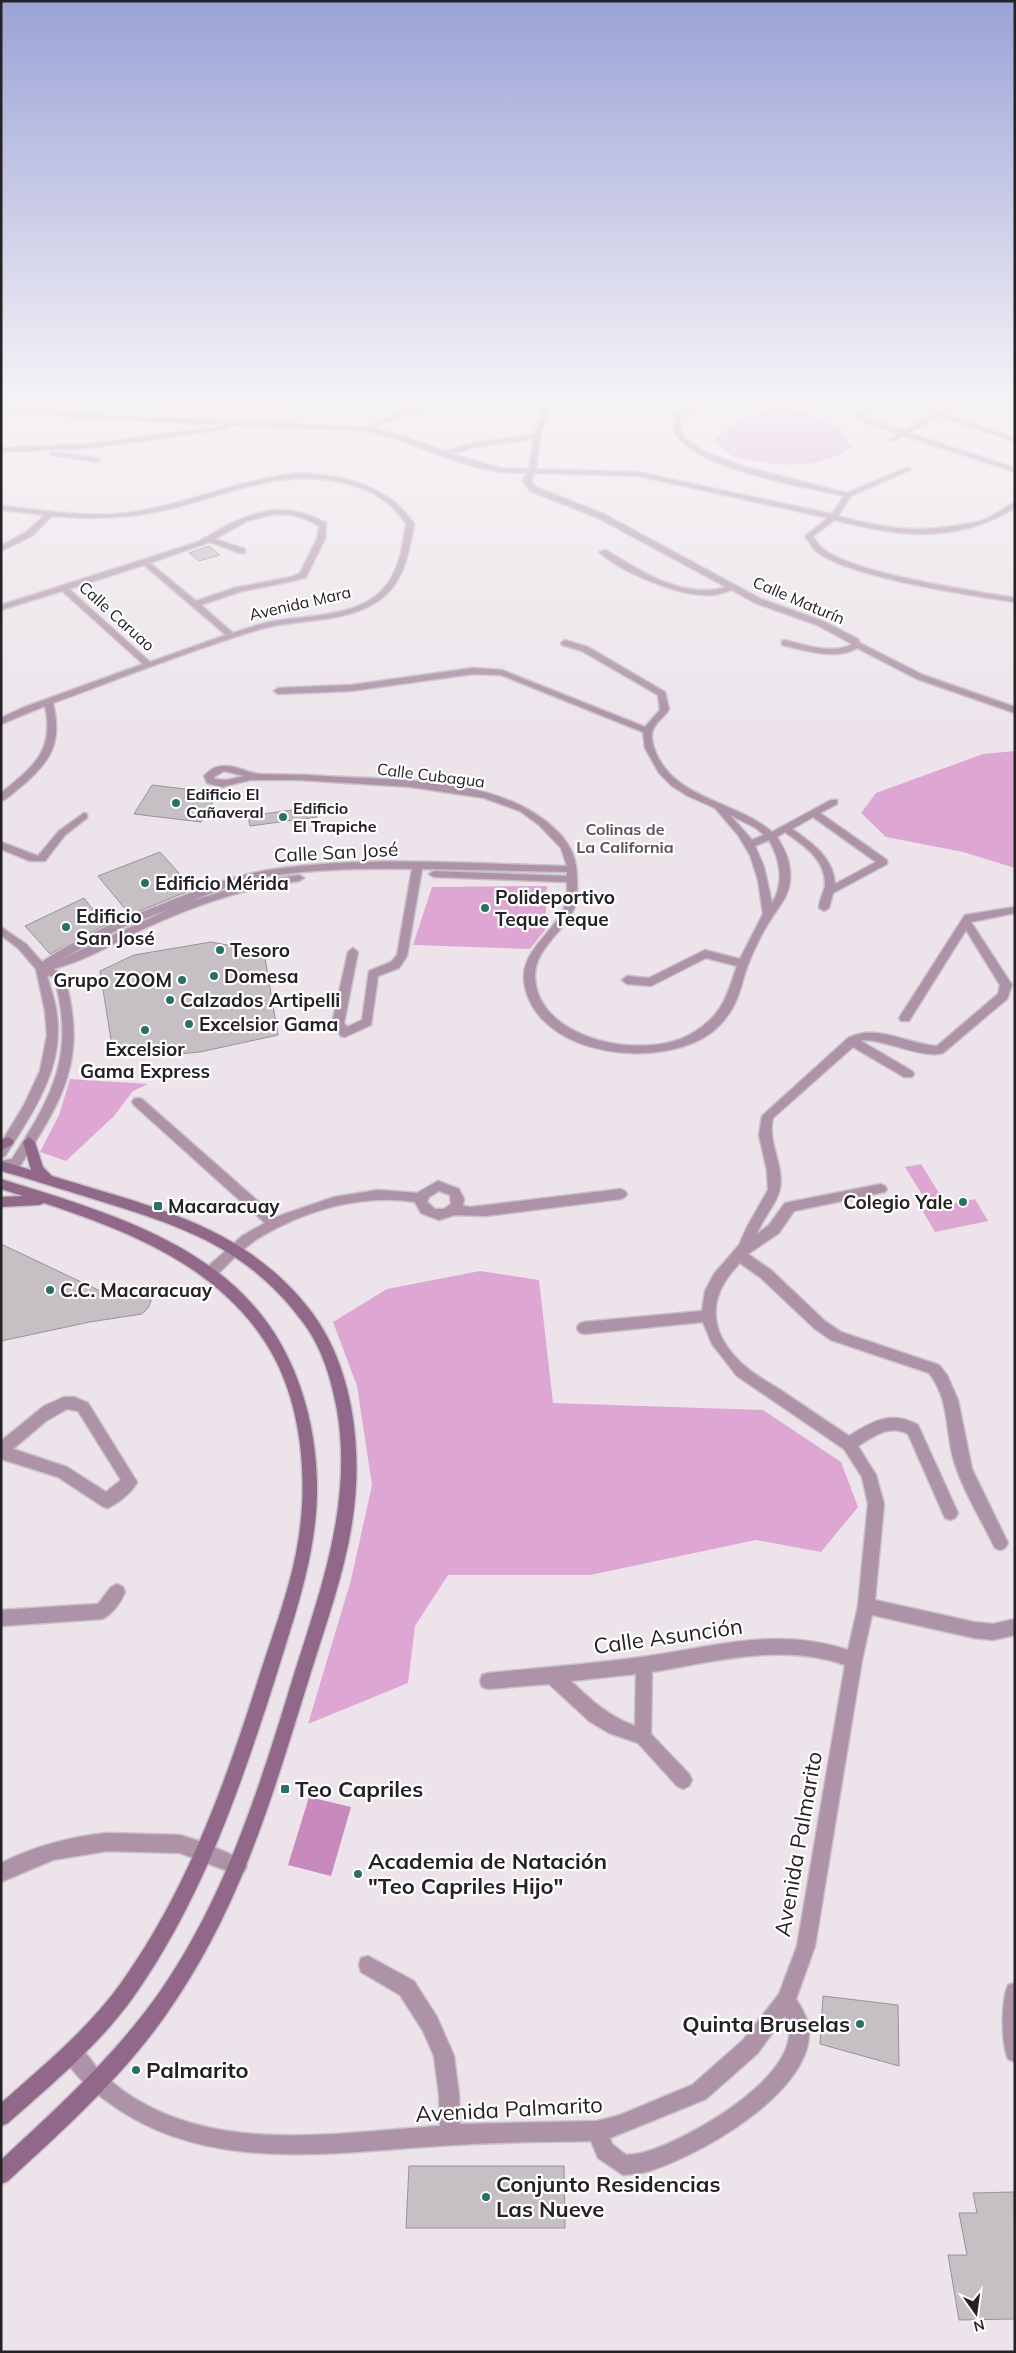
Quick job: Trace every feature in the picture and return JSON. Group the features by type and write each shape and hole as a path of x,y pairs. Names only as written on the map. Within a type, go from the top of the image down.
{"street":[{"name":"Avenida Mara","path":"1,508 99,517 126,515 164,508"},
{"name":"Avenida Mara","path":"1,721 48,702 232,636 276,623 341,613 376,598 386,590 397,572 408,537 410,524 405,514 398,508"},
{"name":"Calle Maturín","path":"580,508 601,516 758,602 820,623 855,641 857,645 920,677 1015,710"},
{"path":"792,508 875,528 932,532 990,520 1010,508"},
{"path":"840,508 834,517 809,536 815,548 824,554 878,574 1015,600"},
{"path":"1,608 201,544 245,519 268,511 282,510 306,515 323,525 324,532 303,574 293,579 237,590 196,604"},
{"path":"1,549 30,534 50,514"},
{"path":"208,539 242,551"},
{"path":"603,552 621,563 687,590 713,593 733,588"},
{"path":"146,562 232,636"},
{"name":"Calle Caruao","path":"64,589 149,665"},
{"path":"565,643 585,649 662,694 666,706 665,711 652,722 648,731 648,747 662,772 686,793 742,816 771,836 781,851 785,870 781,896 768,913 744,964 725,1012 705,1032 677,1044 644,1050 614,1048 582,1039 560,1028 542,1011 534,1000 529,985 534,956 571,904 572,874"},
{"name":"Calle Maturín","path":"785,643 810,649 842,651 857,645"},
{"path":"278,691 351,688 473,671 487,671 502,673 648,731"},
{"path":"1,798 31,773 49,751 53,729 48,702"},
{"name":"Calle Cubagua","path":"253,776 381,783 464,792 490,797 522,809 551,833 571,856 572,874"},
{"path":"751,844 771,836 834,802"},
{"path":"717,807 736,825 751,844 760,863 768,913"},
{"path":"813,813 883,862 829,891 824,896 824,908"},
{"path":"1,845 34,859 41,859 65,830 84,816"},
{"path":"785,828 816,850 828,872 829,891"},
{"path":"353,952 338,1023 345,1033 366,1022 373,974 395,965 402,956 416,869"},
{"name":"Calle San José","path":"41,968 69,962 135,923 238,888 293,878 416,869 572,874"},
{"path":"905,1018 967,923 969,917 1015,910"},
{"path":"584,1328 707,1316 712,1292 719,1277 741,1252 774,1190 775,1181 764,1134 768,1116 852,1041 861,1036 878,1036 921,1049 939,1050 1002,996 1006,985 967,923"},
{"path":"1,1166 16,1163 43,1119 62,1078 70,1038 67,1008 59,975 41,968 4,935"},
{"path":"627,980 652,982 705,954 744,964"},
{"path":"1,1153 5,1143 32,1099 46,1070 51,1049 52,1018 41,968"},
{"path":"852,1041 908,1074"},
{"path":"138,1102 275,1224"},
{"path":"29,1142 37,1169 46,1179"},
{"path":"1,1166 183,1223 208,1233 237,1249 258,1264 291,1298 314,1326 325,1347 346,1421 349,1483 331,1582 283,1740 255,1824 238,1866 198,1948 169,1995 123,2056 1,2174"},
{"path":"1,1184 156,1241 181,1254 229,1288 252,1312 280,1351 298,1395 303,1414 310,1479 304,1553 297,1585 236,1776 206,1853 146,1960 123,1995 72,2053 1,2116"},
{"path":"454,1210 457,1205 457,1196 444,1186 427,1190 421,1198 422,1208 431,1214 444,1215 454,1210 485,1211 621,1194"},
{"path":"741,1252 774,1229 790,1207 881,1189"},
{"path":"209,1274 251,1237 275,1224 305,1212 348,1200 381,1195 406,1195 421,1198"},
{"path":"1,1202 43,1199"},
{"path":"741,1252 820,1325 836,1336 934,1369 944,1381 950,1393 962,1460 1000,1543"},
{"name":"Avenida Palmarito","path":"72,2053 97,2082 146,2116 217,2140 297,2146 450,2135 597,2131 620,2125 699,2092 750,2047 786,2000 806,1946 854,1660 866,1606 876,1504 869,1475 849,1444 742,1372 719,1347 707,1316"},
{"path":"65,1403 76,1403 83,1407 130,1482 107,1501 62,1472 1,1451 54,1408 65,1403"},
{"path":"849,1444 880,1426 898,1423 906,1425 913,1430 950,1513"},
{"path":"1,1618 102,1611 117,1592"},
{"path":"866,1606 974,1630 993,1632 1015,1627"},
{"name":"Calle Asunción","path":"488,1681 644,1664 756,1646 796,1645 834,1651 854,1660"},
{"path":"643,1737 644,1664"},
{"path":"551,1674 594,1715 615,1727 643,1737 683,1780"},
{"path":"1,1873 21,1862 46,1852 87,1842 125,1841 180,1844 238,1866"},
{"path":"368,1964 407,1988 430,2024 444,2056 449,2095 450,2135"},
{"path":"1015,1992 1013,2016 1015,2052"},
{"path":"597,2131 605,2152 624,2164 645,2163 678,2149 726,2122 766,2093 792,2062 800,2036 796,2016 786,2000"}],"shaded area":[{"path":"1015,751 1015,868 963,852 886,837 861,813 876,793 983,754"},
{"name":"Polideportivo Teque Teque","path":"547,886 545,930 530,949 413,945 432,887"},
{"path":"70,1079 148,1084 133,1091 114,1116 66,1161 40,1152 59,1115"},
{"path":"921,1164 942,1198 926,1201 905,1167"},
{"path":"975,1199 988,1221 935,1232 922,1210"},
{"path":"480,1271 539,1280 553,1403 763,1410 841,1462 858,1507 821,1552 756,1540 590,1575 448,1575 415,1626 408,1683 308,1724 351,1580 372,1485 357,1386 333,1322 387,1289"},
{"path":"309,1797 351,1807 331,1876 288,1865"}],"building":[{"path":"209,546 220,555 199,561 189,553"},
{"name":"Edificio El Cañaveral","path":"152,785 218,793 201,822 134,814"},
{"name":"Edificio El Trapiche","path":"315,807 317,817 250,826 248,816"},
{"name":"Edificio Mérida","path":"160,852 193,889 130,915 98,876"},
{"name":"Edificio San José","path":"84,898 105,925 50,954 25,926"},
{"path":"211,942 264,952 278,1035 200,1052 147,1057 113,1052 100,971 134,955"},
{"name":"C.C. Macaracuay","path":"1,1244 113,1297 131,1286 142,1287 149,1293 151,1301 148,1308 142,1314 90,1322 1,1341"},
{"name":"Quinta Bruselas","path":"823,1996 898,2005 899,2066 820,2044"},
{"name":"Conjunto Residencias Las Nueve","path":"409,2166 564,2166 565,2228 406,2228"},
{"path":"1014,2192 1015,2319 959,2320 948,2255 967,2255 959,2213 977,2213 973,2193"}],"place":[{"name":"Edificio El Cañaveral","path":"176,803"},
{"name":"Edificio El Trapiche","path":"283,817"},
{"name":"Edificio Mérida","path":"145,883"},
{"name":"Polideportivo Teque Teque","path":"485,908"},
{"name":"Edificio San José","path":"66,927"},
{"name":"Tesoro","path":"220,950"},
{"name":"Domesa","path":"214,976"},
{"name":"Grupo ZOOM","path":"182,980"},
{"name":"Calzados Artipelli","path":"170,1000"},
{"name":"Excelsior Gama","path":"189,1024"},
{"name":"Excelsior Gama Express","path":"145,1030"},
{"name":"Colegio Yale","path":"963,1202"},
{"name":"Macaracuay","path":"158,1206"},
{"name":"C.C. Macaracuay","path":"50,1290"},
{"name":"Teo Capriles","path":"285,1789"},
{"name":"Academia de Natación \"Teo Capriles Hijo\"","path":"358,1874"},
{"name":"Quinta Bruselas","path":"860,2024"},
{"name":"Palmarito","path":"136,2070"},
{"name":"Conjunto Residencias Las Nueve","path":"486,2197"}],"district":[{"name":"Colinas de La California","path":"625,838"}]}
